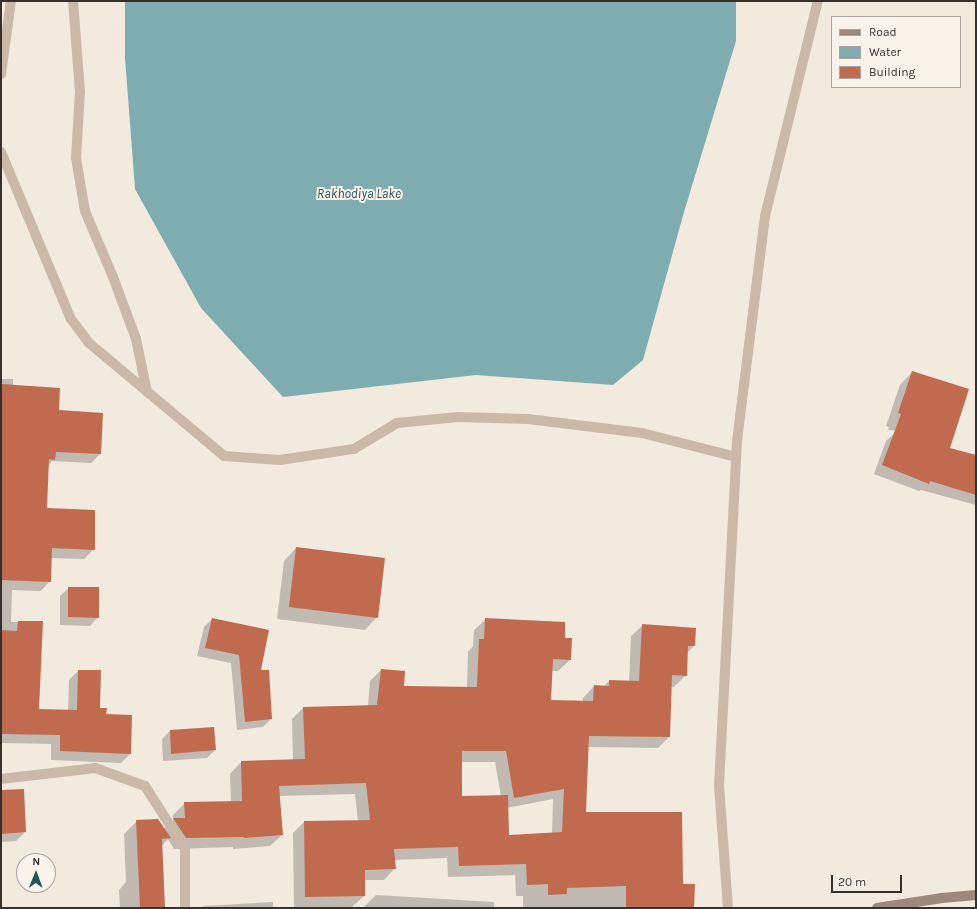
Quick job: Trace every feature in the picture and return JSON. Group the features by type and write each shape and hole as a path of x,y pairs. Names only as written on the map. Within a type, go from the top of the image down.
{"street":[{"path":"1,74 11,1"},
{"path":"73,1 80,91 76,158 85,211 113,277 136,339 147,392"},
{"path":"728,908 719,785 736,457 765,216 818,1"},
{"path":"1,152 71,319 89,343 224,456 280,460 354,449 397,423 458,418 528,419 642,433 736,457"},
{"path":"1,779 95,768 144,786 185,849 185,908"},
{"path":"877,908 976,895"}],"water":[{"name":"Rakhodiya Lake","path":"125,1 736,1 736,41 684,212 643,360 613,385 476,375 283,397 201,308 135,189 125,58"}],"building":[{"path":"912,371 969,389 950,448 976,455 976,495 930,481 929,484 882,465 901,414 898,413"},
{"path":"1,384 60,388 59,410 103,413 101,454 56,452 55,460 49,459 47,508 95,510 95,550 52,548 51,582 1,580"},
{"path":"296,547 385,558 378,618 289,607"},
{"path":"68,587 99,587 99,618 68,617"},
{"path":"212,618 269,630 261,670 269,670 272,719 245,722 239,655 205,648"},
{"path":"485,618 565,622 565,638 572,638 571,660 553,659 551,700 593,701 594,685 609,686 609,680 639,681 642,624 696,628 695,646 688,646 687,676 672,675 670,737 589,736 586,812 682,812 683,884 695,884 694,908 626,908 626,886 567,888 567,894 548,895 548,884 527,885 526,864 459,866 458,847 394,849 396,869 365,870 365,896 305,897 304,821 370,820 366,783 279,786 283,835 244,838 186,838 173,818 185,818 184,802 242,801 241,761 305,759 303,707 377,705 381,669 405,671 404,686 477,687 479,639 484,639","holes":["462,751 506,751 514,798 564,789 562,832 509,835 508,795 462,796"]},
{"path":"18,621 43,621 39,709 77,710 78,670 101,670 100,708 107,708 106,714 132,715 131,754 60,751 60,735 1,734 1,630 17,631"},
{"path":"214,727 216,750 171,754 170,730"},
{"path":"24,789 26,832 1,834 1,790"},
{"path":"158,819 171,838 162,839 165,908 140,908 136,820"}]}
